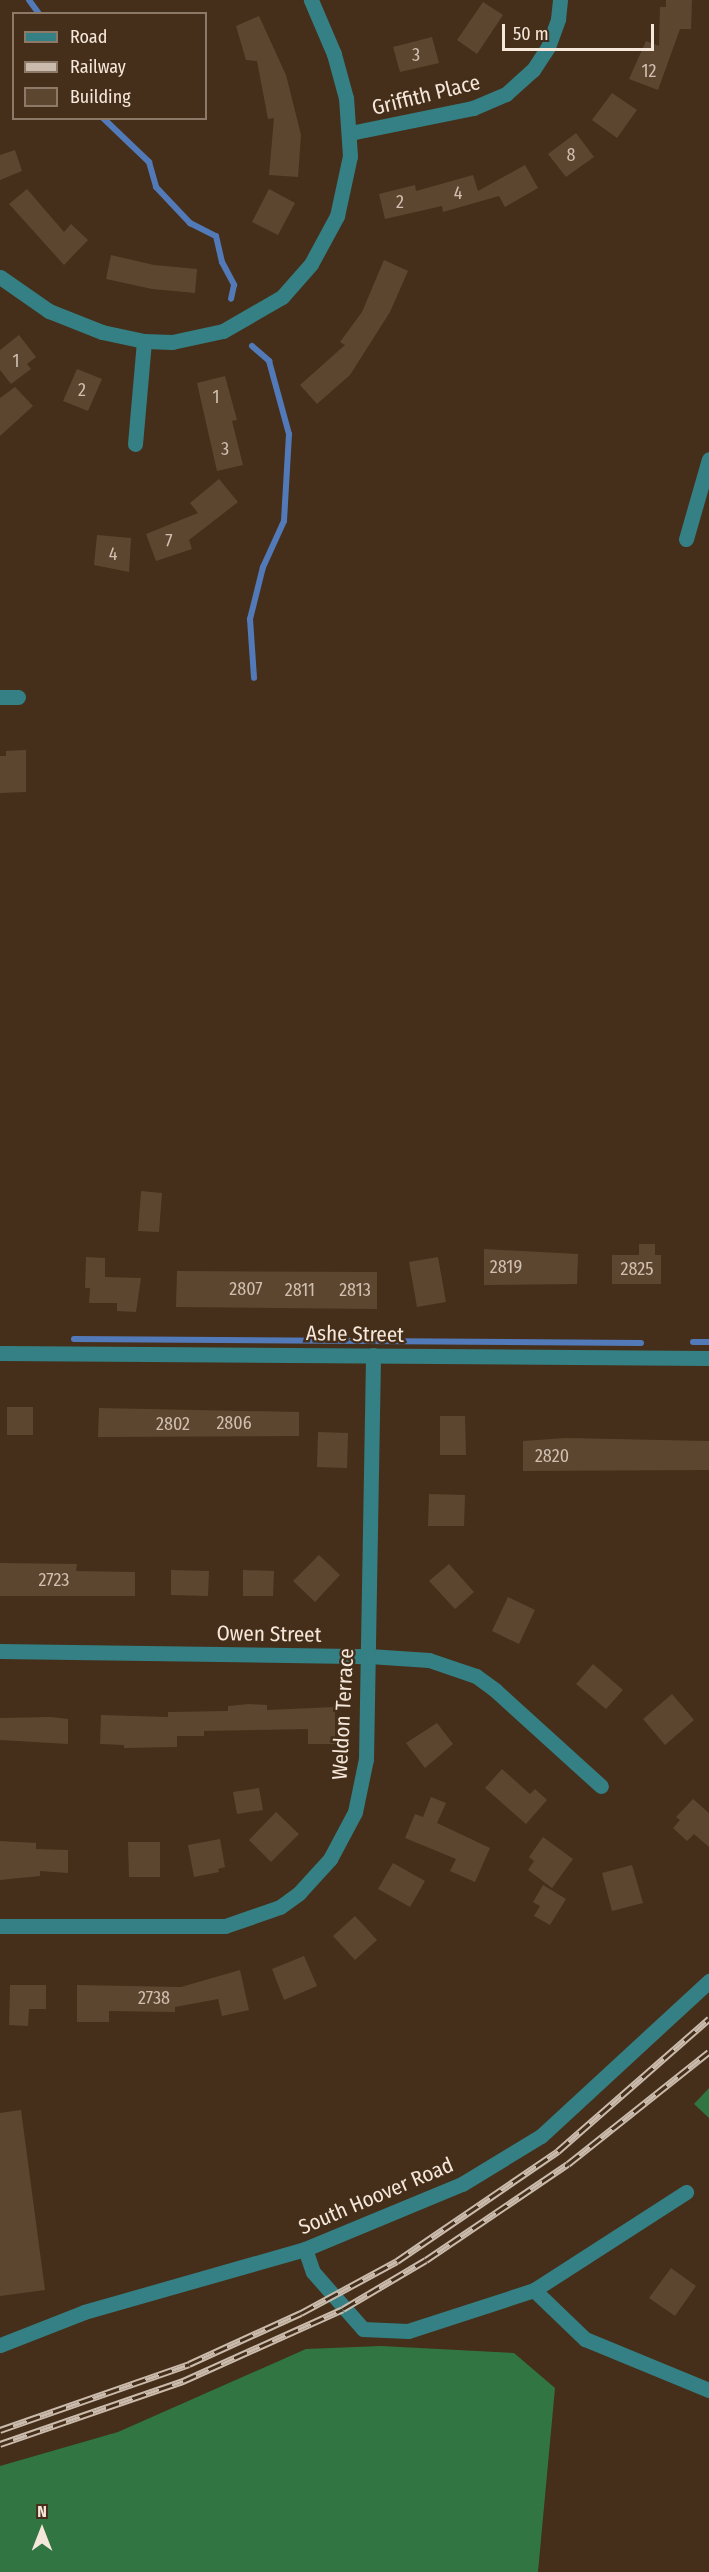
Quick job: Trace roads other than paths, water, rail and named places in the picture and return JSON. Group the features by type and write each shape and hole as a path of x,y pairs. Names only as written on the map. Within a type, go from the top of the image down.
{"street":[{"path":"0,277 49,311 102,332 144,341 172,342 223,331 282,297 311,264 337,216 348,179 350,133 346,98 334,54 311,0"},
{"name":"Griffith Place","path":"350,133 473,108 506,94 533,70 548,47 558,19 560,0"},
{"path":"135,444 144,341"},
{"path":"686,539 709,459"},
{"path":"0,697 18,697"},
{"name":"Ashe Street","path":"0,1353 709,1358"},
{"name":"Weldon Terrace","path":"0,1926 225,1926 256,1918 299,1893 330,1859 355,1812 366,1759 373,1355"},
{"name":"Owen Street","path":"0,1651 369,1656 429,1660 476,1676 601,1786"},
{"name":"South Hoover Road","path":"0,2345 84,2312 305,2249 462,2184 541,2136 709,1981"},
{"path":"305,2249 320,2281 363,2329 408,2331 534,2290 686,2192"},
{"path":"534,2290 585,2339 709,2390"}],"waterway":[{"path":"29,0 38,12"},
{"path":"105,120 149,162 156,187 190,223 216,236 222,262 234,285 231,299"},
{"path":"252,346 269,361 289,434 284,521 263,567 250,619 254,678"},
{"path":"74,1339 641,1343"},
{"path":"693,1342 709,1342"}],"railway":[{"path":"0,2430 189,2364 301,2313 397,2261 558,2151 709,2019"},
{"path":"0,2444 183,2381 343,2309 426,2260 568,2164 709,2052"}]}
